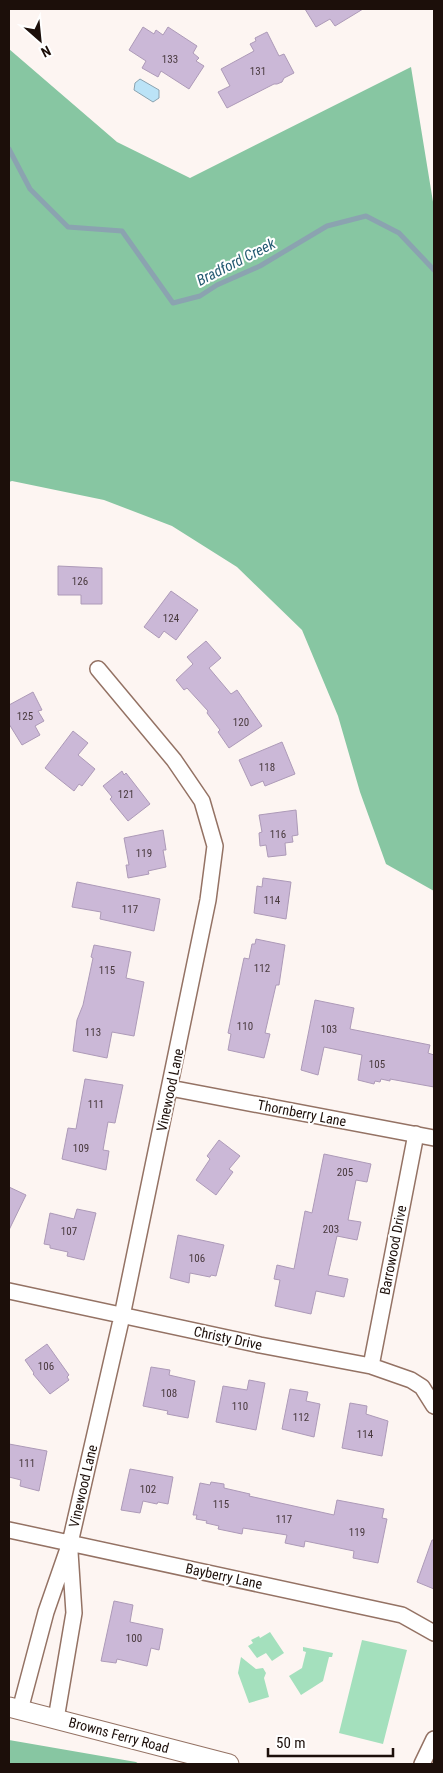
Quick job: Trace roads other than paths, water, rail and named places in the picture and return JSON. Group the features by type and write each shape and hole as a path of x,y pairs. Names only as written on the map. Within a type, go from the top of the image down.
{"street":[{"name":"Vinewood Lane","path":"14,1708 70,1543 122,1316 170,1088 208,900 215,846 202,801 174,760 98,669"},
{"name":"Thornberry Lane","path":"170,1088 434,1138"},
{"name":"Barrowood Drive","path":"371,1366 416,1134"},
{"name":"Christy Drive","path":"9,1290 260,1345 371,1366 411,1380 422,1387 434,1406"},
{"name":"Bayberry Lane","path":"9,1530 402,1615 434,1634"},
{"name":"Vinewood Lane","path":"56,1719 74,1613 70,1543"},
{"name":"Browns Ferry Road","path":"14,1708 229,1764"},
{"path":"422,1764 434,1739"}],"water":[{"path":"140,79 159,90 159,98 153,102 134,90 135,83"}],"waterway":[{"name":"Bradford Creek","path":"9,149 30,189 68,227 122,231 173,303 200,296 217,285 260,266 327,226 366,216 399,233 434,270"}]}
